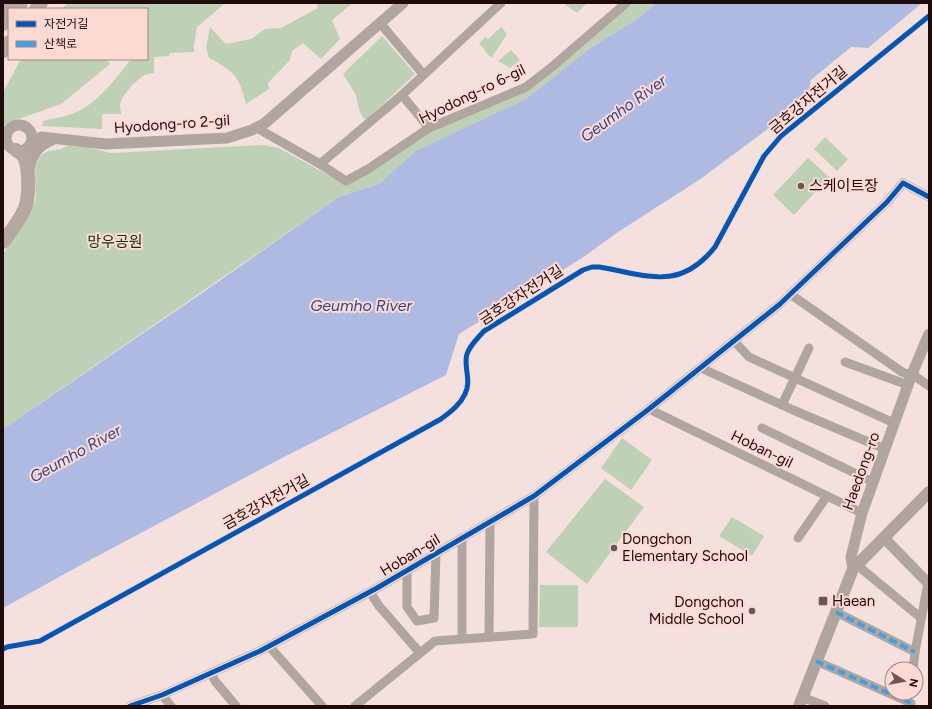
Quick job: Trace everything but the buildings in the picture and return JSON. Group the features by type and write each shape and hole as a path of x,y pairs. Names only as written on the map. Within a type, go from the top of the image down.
{"main road":[{"path":"3,242 26,206 28,197 28,170 16,139"},
{"path":"800,702 855,567 929,492"}],"street":[{"path":"3,8 8,3"},
{"name":"Hyodong-ro 2-gil","path":"52,138 106,144 227,138 252,130 264,122 403,3"},
{"path":"380,23 423,74 501,3"},
{"name":"Hyodong-ro 6-gil","path":"255,128 320,164 346,181 368,169 429,128 526,87 553,66 626,3"},
{"name":"Hyodong-ro 6-gil","path":"320,164 402,95 423,74"},
{"path":"402,95 429,128"},
{"path":"16,139 40,137 52,138"},
{"path":"28,170 32,157 38,148 52,138"},
{"name":"Hoban-gil","path":"130,706 162,695 269,646 370,592 534,496 649,409 780,304 886,202 903,183 929,197"},
{"path":"790,294 911,378 929,386"},
{"name":"Haedong-ro","path":"855,567 851,556 862,513 894,423 929,334"},
{"path":"734,341 749,357 894,423"},
{"path":"782,405 809,348"},
{"path":"845,362 911,378"},
{"path":"701,368 782,405 885,449"},
{"name":"Hoban-gil","path":"649,409 862,513"},
{"path":"762,428 873,482"},
{"path":"355,706 435,641 533,634 534,496"},
{"path":"798,538 827,496"},
{"path":"489,637 490,522"},
{"path":"462,538 462,639"},
{"path":"884,538 928,582 914,661"},
{"path":"407,570 407,607 417,621 434,618 436,553"},
{"path":"855,567 921,618"},
{"path":"370,592 379,606 420,653"},
{"path":"836,612 915,652"},
{"path":"269,646 322,706"},
{"path":"816,661 911,704"},
{"path":"211,673 215,681 236,706"},
{"path":"162,695 171,706"},
{"path":"800,702 825,706"}],"green space":[{"path":"68,3 225,3 197,27 194,52 170,53 169,56 154,57 154,73 144,75 132,85 122,98 120,105 121,114 102,114 102,129 42,126 43,121 74,113 98,98 130,60 148,60 148,8 62,8"},
{"path":"316,3 353,3 332,20 340,39 321,59 303,43 292,51 290,60 268,83 269,89 246,104 241,87 234,75 209,58 206,48 210,27 226,44 251,39 265,29 281,28 318,8"},
{"path":"563,3 587,3 577,13"},
{"name":"망우공원","path":"629,3 656,3 639,18 589,49 526,99 417,151 379,184 339,197 3,429 3,254 33,206 36,198 35,167 40,156 48,151 61,149 67,146 86,147 111,153 263,145 279,148 346,185 429,128 527,89"},
{"path":"501,27 507,34 492,57 489,56 479,43 486,37 488,39"},
{"path":"382,36 415,74 366,120 360,112 355,93 343,74"},
{"path":"511,50 520,60 510,68 498,61"},
{"path":"20,60 108,60 110,64 61,104 16,120 4,126 3,92"},
{"path":"825,137 848,159 837,171 814,149"},
{"name":"스케이트장","path":"808,158 829,177 794,215 773,195"},
{"path":"622,438 652,460 631,490 601,468"},
{"path":"605,479 644,507 587,584 546,552"},
{"path":"732,517 764,536 752,556 719,536"},
{"path":"540,585 578,585 578,627 539,627"}],"water":[{"name":"Geumho River","path":"656,3 922,3 868,48 851,47 811,80 808,97 699,180 618,232 582,258 459,334 446,375 280,459 3,608 3,429 339,197 379,184 416,151 526,99 589,49 639,18"}],"marked path":[{"path":"836,612 915,652"},
{"path":"816,661 911,703"}],"cycle path":[{"name":"금호강자전거길","path":"3,649 40,641 441,419 458,405 465,394 468,384 466,363 467,354 472,345 484,331 583,270 592,267 599,267 633,274 662,277 675,275 689,270 702,261 715,247 764,156 781,136 929,16"},
{"path":"130,706 162,695 260,651 377,588 534,496 649,409 780,304 887,202 903,183 929,197"}],"place":[{"name":"스케이트장","path":"801,186"},
{"name":"Dongchon Elementary School","path":"614,548"},
{"name":"Haean","path":"823,601"},
{"name":"Dongchon Middle School","path":"752,611"}]}
